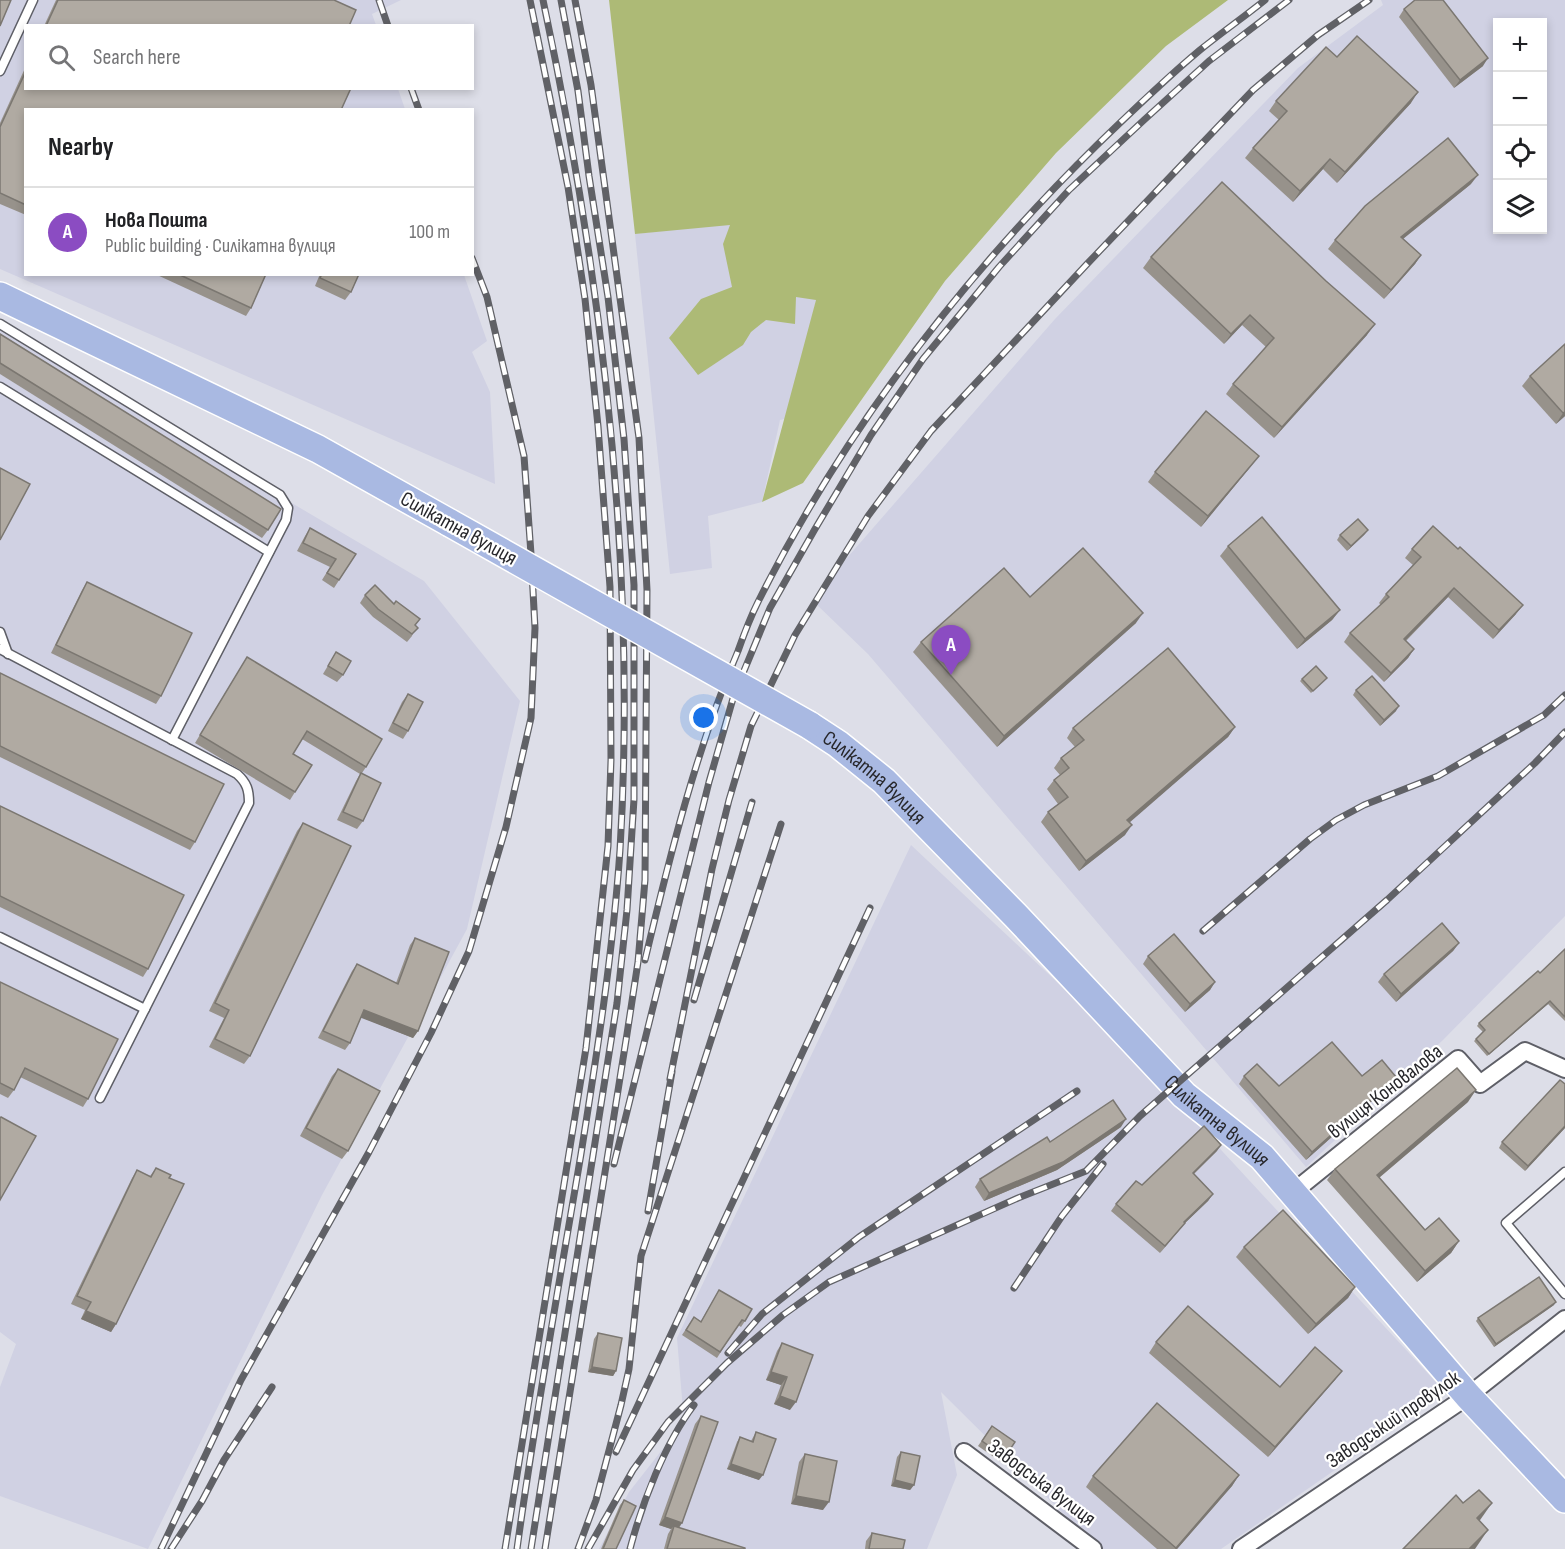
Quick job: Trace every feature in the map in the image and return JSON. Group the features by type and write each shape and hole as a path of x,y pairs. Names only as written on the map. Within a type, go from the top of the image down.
{"main road":[{"name":"Силікатна вулиця","path":"0,296 318,449 809,725 860,760 910,806 1182,1093 1250,1146 1468,1396 1565,1499"}],"street":[{"name":"вулиця Коновалова","path":"1292,1193 1458,1059 1480,1084 1525,1051 1565,1069"},
{"name":"Заводський провулок","path":"1241,1549 1468,1396 1565,1318"},
{"name":"Заводська вулиця","path":"964,1452 1094,1549"}],"lane":[{"path":"0,71 33,0"},
{"path":"0,324 280,495 288,508 286,520 172,740"},
{"path":"0,387 269,552"},
{"path":"0,632 4,651 237,774 249,791 249,803 100,1098"},
{"path":"0,937 145,1009"},
{"path":"1565,1172 1506,1223 1565,1294"}],"shaded area":[{"path":"0,0 401,0 372,14 376,24 24,24 24,90 398,90 405,108 24,108 24,276 464,276 487,341 472,352 490,392 495,484 0,269"},
{"path":"1381,0 1565,0 1565,916 1443,1040 1306,1167 868,654 815,603 833,574 1055,319 1298,68 1383,5"},
{"path":"729,223 816,300 789,418 780,420 762,502 708,516 712,568 670,574 635,234"},
{"path":"0,331 424,581 520,701 467,929 322,1195 148,1549 0,1496 0,1387 16,1344 0,1332"},
{"path":"911,845 1125,1046 1446,1393 1221,1549 1099,1549 941,1392 957,1475 927,1549 599,1549 629,1492 684,1422 677,1338"}],"green space":[{"path":"609,0 1228,0 1166,46 1056,153 945,281 803,483 762,502 816,300 796,297 795,324 766,320 751,332 743,345 698,375 669,338 701,299 732,287 723,244 730,225 635,234"}],"building":[{"path":"0,0 11,0 0,26"},
{"path":"58,0 334,0 356,10 350,24 47,24"},
{"path":"1415,0 1443,0 1488,58 1460,80 1404,9"},
{"path":"1357,36 1418,92 1345,172 1330,159 1300,191 1253,148 1287,111 1276,101 1326,47 1337,57"},
{"path":"24,75 24,90 350,90 342,108 24,108 24,204 0,193 0,127"},
{"path":"1448,138 1478,175 1401,237 1421,255 1391,290 1335,240 1365,206"},
{"path":"1222,182 1326,281 1375,324 1282,427 1233,384 1274,338 1250,315 1231,334 1151,257"},
{"path":"182,276 265,276 251,308"},
{"path":"321,276 358,276 351,292 320,278"},
{"path":"0,334 281,509 268,530 0,363"},
{"path":"1565,344 1565,412 1563,413 1530,376"},
{"path":"1206,411 1259,456 1208,516 1155,472"},
{"path":"0,468 30,484 0,540"},
{"path":"1262,517 1340,610 1305,639 1228,546"},
{"path":"1358,519 1368,530 1351,546 1340,535"},
{"path":"1433,526 1458,549 1460,547 1523,605 1499,630 1454,588 1404,639 1414,649 1391,673 1350,633 1389,597 1386,594 1421,557 1412,549"},
{"path":"310,528 356,554 339,580 327,573 336,559 303,543"},
{"path":"1083,548 1143,613 1004,736 921,642 1004,568 1030,597"},
{"path":"87,582 192,633 161,696 56,645"},
{"path":"375,585 394,604 396,601 420,619 415,625 418,628 412,634 378,609 365,595"},
{"path":"1168,648 1235,727 1127,820 1132,825 1086,861 1048,812 1068,797 1054,780 1069,768 1061,758 1084,740 1073,728"},
{"path":"336,652 351,661 343,675 328,666"},
{"path":"247,657 382,739 366,767 307,731 293,754 312,765 295,792 200,735"},
{"path":"1316,666 1327,678 1313,691 1302,679"},
{"path":"0,673 224,784 195,842 0,746"},
{"path":"1372,676 1399,706 1384,720 1356,690"},
{"path":"408,694 423,702 408,731 393,723"},
{"path":"361,773 381,783 363,821 343,812"},
{"path":"0,806 184,895 148,969 0,896"},
{"path":"303,823 351,846 250,1056 215,1039 229,1010 215,1003"},
{"path":"1442,923 1459,943 1401,994 1384,974"},
{"path":"1174,934 1215,982 1190,1004 1148,956"},
{"path":"415,938 449,952 418,1031 364,1010 350,1043 323,1031 357,964 398,984"},
{"path":"1565,949 1565,1017 1550,1001 1489,1054 1476,1039 1485,1030 1479,1023 1538,971 1540,973"},
{"path":"0,982 118,1039 88,1099 25,1068 14,1090 0,1083"},
{"path":"1332,1042 1362,1076 1382,1060 1396,1077 1312,1152 1244,1076 1257,1064 1279,1086"},
{"path":"1457,1068 1476,1090 1377,1175 1425,1230 1439,1218 1459,1241 1425,1271 1335,1169"},
{"path":"338,1069 380,1091 348,1151 306,1128"},
{"path":"1560,1080 1565,1084 1565,1126 1528,1166 1502,1142"},
{"path":"1113,1100 1126,1119 1063,1162 989,1193 980,1179 1047,1137 1050,1142"},
{"path":"0,1118 36,1136 0,1200"},
{"path":"1204,1126 1221,1145 1193,1173 1213,1194 1184,1222 1165,1246 1116,1204 1136,1181 1142,1185"},
{"path":"156,1168 171,1175 169,1178 184,1184 116,1324 86,1311 91,1302 77,1296 137,1170 151,1177"},
{"path":"1283,1210 1355,1287 1316,1324 1244,1247"},
{"path":"1539,1277 1556,1302 1496,1344 1478,1318"},
{"path":"719,1290 752,1309 720,1352 686,1330 694,1317 701,1322"},
{"path":"1188,1306 1280,1387 1315,1347 1342,1371 1275,1447 1156,1342"},
{"path":"598,1333 622,1338 616,1371 592,1367"},
{"path":"782,1343 813,1355 796,1402 780,1396 787,1377 771,1372"},
{"path":"1157,1403 1239,1475 1176,1548 1093,1476"},
{"path":"701,1416 718,1422 682,1523 665,1517"},
{"path":"992,1426 1015,1442 1005,1457 982,1441"},
{"path":"756,1432 776,1439 763,1475 731,1464 740,1437 753,1442"},
{"path":"901,1452 920,1456 914,1485 895,1480"},
{"path":"805,1454 837,1461 829,1502 796,1496"},
{"path":"1479,1490 1492,1503 1477,1518 1488,1530 1469,1549 1403,1549 1456,1495 1463,1503"},
{"path":"624,1500 636,1506 616,1549 603,1549"},
{"path":"674,1526 745,1548 745,1549 667,1549"},
{"path":"872,1533 905,1540 903,1549 869,1549"}],"railway":[{"path":"379,0 387,24"},
{"path":"505,1549 586,1048 608,846 611,760 610,587 598,426 585,299 568,187 530,0"},
{"path":"517,1549 604,1002 620,850 624,744 619,530 610,423 598,316 582,210 543,0"},
{"path":"531,1549 617,1003 627,910 634,799 634,585 624,439 608,297 578,91 561,0"},
{"path":"545,1549 638,962 645,880 647,590 639,438 591,85 575,0"},
{"path":"645,960 685,803 723,688 758,602 791,539 828,478 908,360 998,249 1046,197 1134,109 1200,50 1265,0"},
{"path":"614,1164 709,782 734,695 770,608 815,529 871,435 923,359 999,267 1069,190 1144,120 1209,61 1289,0"},
{"path":"670,1079 712,869 751,726 795,635 868,516 931,431 1253,90 1318,35 1369,0"},
{"path":"412,90 418,108"},
{"path":"161,1549 241,1380 369,1152 431,1033 469,951 506,827 531,718 535,628 531,554 524,456 487,297 474,263"},
{"path":"1203,931 1310,839 1336,820 1364,805 1438,776 1544,715 1565,695"},
{"path":"588,1549 633,1470 668,1422 727,1363 783,1315 829,1282 1018,1198 1086,1171 1140,1116 1387,900 1535,763 1565,732"},
{"path":"694,1000 752,802"},
{"path":"578,1549 596,1500 629,1369 641,1256 781,824"},
{"path":"616,1452 870,908"},
{"path":"648,1211 672,1072"},
{"path":"728,1353 762,1314 859,1237 1077,1091"},
{"path":"1014,1288 1062,1216 1103,1164"},
{"path":"171,1549 202,1501 224,1460 272,1387"},
{"path":"630,1549 641,1512 664,1455 694,1405"}],"place":[{"name":"Нова Пошта","path":"951,675"}]}
